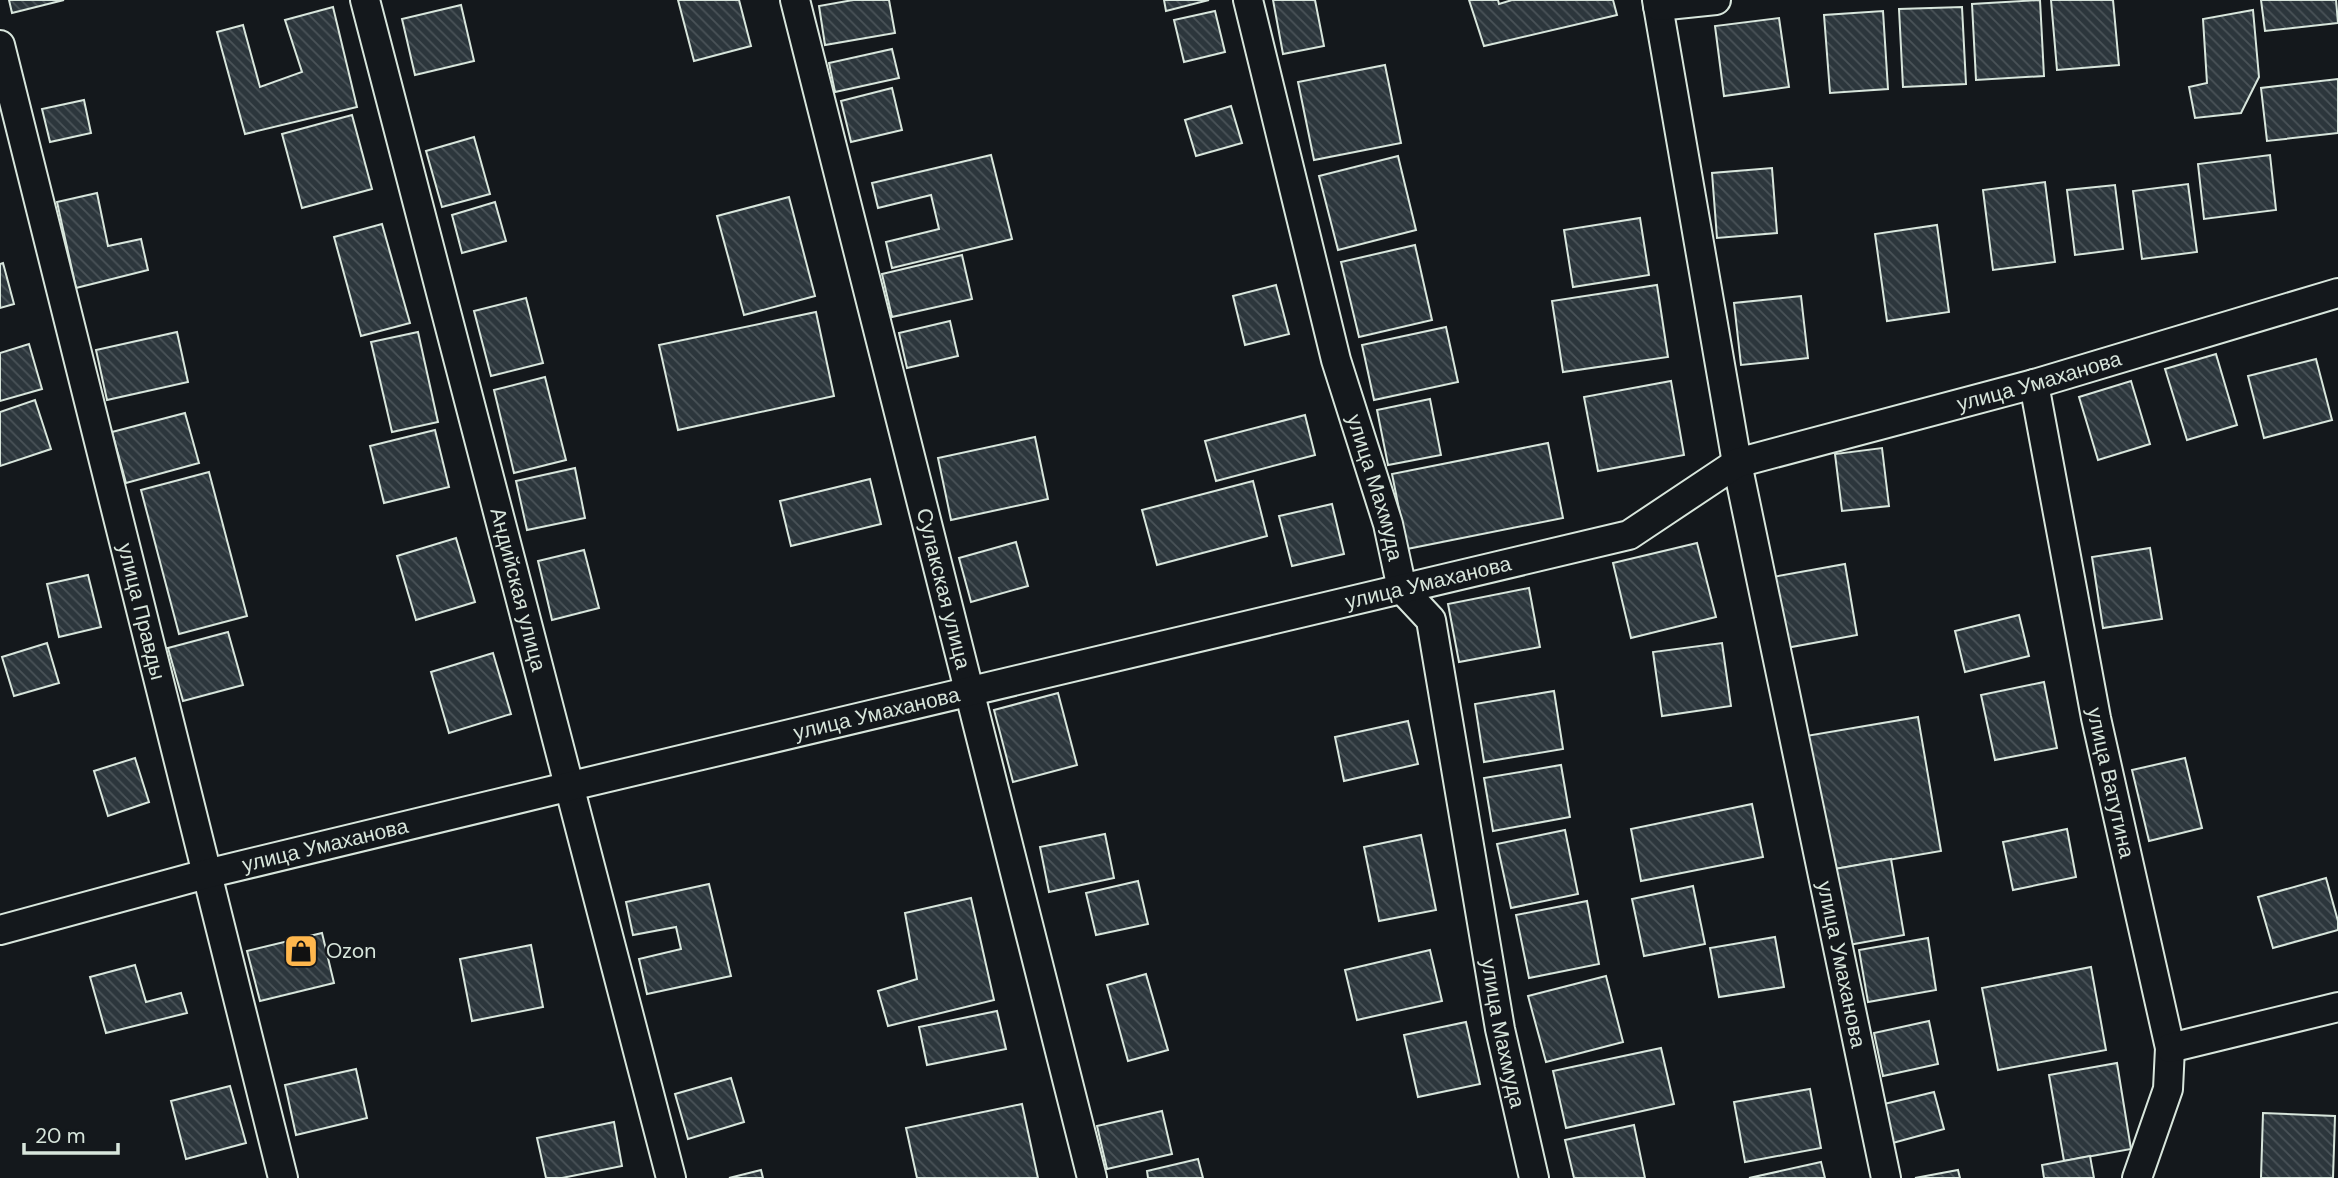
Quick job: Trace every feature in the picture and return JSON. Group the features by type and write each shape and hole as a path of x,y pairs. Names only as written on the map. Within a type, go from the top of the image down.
{"street":[{"name":"Андийская улица","path":"365,0 671,1178"},
{"name":"Сулакская улица","path":"795,0 1092,1178"},
{"name":"улица Махмуда","path":"1248,0 1336,360 1388,524 1402,589 1431,620 1500,1029 1534,1178"},
{"path":"1657,3 1716,0"},
{"name":"улица Умаханова","path":"1657,3 1737,463 1886,1178"},
{"name":"улица Правды","path":"0,45 283,1178"},
{"name":"улица Умаханова","path":"0,930 206,874 1629,536 1737,463 2034,384 2338,293"},
{"name":"улица Ватутина","path":"2034,384 2096,718 2170,1048 2168,1089 2137,1178"},
{"path":"2170,1048 2338,1007"}],"building":[{"path":"9,0 64,0 12,13"},
{"path":"678,0 739,0 751,46 694,61"},
{"path":"853,0 889,0 895,33 825,45 819,6"},
{"path":"1164,0 1209,0 1166,11"},
{"path":"1273,0 1315,0 1324,46 1283,54"},
{"path":"1469,0 1498,0 1499,4 1512,0 1613,0 1617,15 1484,46"},
{"path":"2040,0 2044,76 1976,80 1972,4"},
{"path":"2051,0 2113,0 2119,65 2057,70"},
{"path":"2261,0 2336,0 2338,23 2265,31"},
{"path":"461,5 474,61 415,75 402,19"},
{"path":"333,7 357,107 245,134 217,32 243,25 260,87 302,72 285,20"},
{"path":"1962,7 1966,84 1903,87 1899,9"},
{"path":"2253,10 2259,77 2241,113 2195,118 2189,87 2207,83 2203,19"},
{"path":"1215,11 1225,52 1184,62 1174,20"},
{"path":"1883,11 1888,89 1830,93 1824,15"},
{"path":"1779,18 1789,87 1724,96 1715,26"},
{"path":"892,49 899,78 835,92 829,63"},
{"path":"1385,65 1401,143 1314,160 1298,82"},
{"path":"2338,79 2338,133 2267,141 2261,88"},
{"path":"892,88 902,130 851,142 841,101"},
{"path":"84,100 91,133 50,142 42,109"},
{"path":"1231,106 1242,143 1196,156 1185,120"},
{"path":"352,115 372,189 302,208 282,134"},
{"path":"474,137 490,194 442,207 426,151"},
{"path":"991,155 1012,239 892,268 886,242 939,229 931,195 878,208 872,183"},
{"path":"2270,155 2276,210 2204,219 2198,164"},
{"path":"1398,156 1416,230 1338,250 1319,176"},
{"path":"1772,168 1777,233 1717,238 1712,173"},
{"path":"2045,182 2055,262 1993,270 1983,190"},
{"path":"2188,184 2197,252 2142,259 2133,191"},
{"path":"2115,185 2123,249 2075,255 2067,190"},
{"path":"97,193 108,246 141,239 148,270 76,288 57,202"},
{"path":"789,197 815,296 744,315 717,216"},
{"path":"495,202 506,241 462,253 452,215"},
{"path":"1640,218 1649,275 1573,287 1564,230"},
{"path":"382,224 410,323 361,336 334,237"},
{"path":"1937,225 1949,312 1887,321 1875,234"},
{"path":"1415,245 1432,320 1359,337 1341,262"},
{"path":"962,255 972,299 892,317 882,274"},
{"path":"3,263 14,304 0,308 0,264"},
{"path":"1276,285 1289,334 1245,345 1233,296"},
{"path":"1657,285 1668,357 1563,372 1552,301"},
{"path":"1801,296 1808,358 1741,365 1734,303"},
{"path":"526,298 543,363 491,376 474,311"},
{"path":"816,312 834,396 678,430 659,345"},
{"path":"950,321 958,356 907,368 899,333"},
{"path":"1446,327 1458,382 1374,400 1362,345"},
{"path":"177,332 188,382 107,400 96,350"},
{"path":"418,332 438,422 392,432 371,342"},
{"path":"29,344 42,389 0,401 0,353"},
{"path":"2216,354 2237,425 2187,440 2165,369"},
{"path":"2316,359 2332,420 2264,438 2248,376"},
{"path":"545,377 566,460 514,473 494,390"},
{"path":"1671,381 1684,455 1598,471 1584,397"},
{"path":"2131,381 2150,444 2098,460 2079,397"},
{"path":"1430,399 1441,455 1388,465 1377,410"},
{"path":"35,400 51,449 0,466 0,412"},
{"path":"185,413 199,463 126,483 112,432"},
{"path":"1305,415 1315,455 1216,481 1205,441"},
{"path":"435,430 449,487 384,503 370,446"},
{"path":"1035,437 1048,499 951,520 938,458"},
{"path":"1548,443 1563,518 1407,549 1392,474"},
{"path":"1882,448 1889,506 1842,511 1835,454"},
{"path":"575,468 585,518 527,530 516,481"},
{"path":"209,472 247,616 179,634 141,490"},
{"path":"870,479 881,524 791,546 780,501"},
{"path":"1253,481 1267,536 1157,565 1142,510"},
{"path":"1332,504 1344,554 1292,566 1279,516"},
{"path":"456,538 475,602 416,620 397,556"},
{"path":"1016,542 1028,586 971,602 959,558"},
{"path":"1697,543 1716,617 1631,638 1613,563"},
{"path":"2150,548 2162,619 2103,628 2092,557"},
{"path":"584,550 599,608 552,620 538,561"},
{"path":"1845,564 1857,635 1786,648 1773,577"},
{"path":"88,575 101,627 59,637 47,584"},
{"path":"1529,588 1540,647 1459,662 1448,604"},
{"path":"2019,615 2029,656 1965,672 1955,631"},
{"path":"228,632 243,685 183,701 168,648"},
{"path":"47,643 59,683 14,696 2,657"},
{"path":"1722,643 1731,706 1662,716 1653,652"},
{"path":"493,653 511,714 449,733 431,672"},
{"path":"2044,682 2057,748 1995,760 1981,695"},
{"path":"1554,691 1563,749 1484,762 1475,704"},
{"path":"1058,693 1077,765 1013,782 994,710"},
{"path":"1918,717 1941,851 1829,870 1806,736"},
{"path":"1408,721 1418,764 1344,781 1335,737"},
{"path":"135,758 149,802 108,816 94,771"},
{"path":"2185,758 2202,828 2149,841 2132,770"},
{"path":"1561,765 1570,817 1493,831 1484,778"},
{"path":"1752,804 1763,857 1641,881 1631,829"},
{"path":"2067,829 2076,877 2013,890 2003,842"},
{"path":"1565,830 1578,894 1511,908 1497,844"},
{"path":"1105,834 1114,878 1049,892 1040,847"},
{"path":"1421,835 1436,910 1379,921 1364,847"},
{"path":"1891,859 1904,935 1843,946 1829,870"},
{"path":"2326,878 2338,930 2273,948 2258,897"},
{"path":"1138,881 1148,924 1096,935 1086,893"},
{"path":"709,884 731,976 647,994 639,959 681,949 676,927 633,935 626,902"},
{"path":"1693,886 1705,944 1644,956 1632,899"},
{"path":"971,898 994,1000 888,1026 878,991 917,979 905,913"},
{"path":"1587,901 1599,964 1529,978 1516,915"},
{"path":"322,933 334,983 260,1001 247,951"},
{"path":"1775,937 1784,987 1719,997 1710,948"},
{"path":"1928,938 1936,990 1868,1002 1859,950"},
{"path":"531,945 543,1007 472,1021 460,959"},
{"path":"1430,950 1442,1001 1357,1020 1345,970"},
{"path":"135,965 146,1002 181,993 187,1013 106,1033 90,977"},
{"path":"2091,967 2106,1050 1998,1070 1982,988"},
{"path":"1146,974 1168,1050 1128,1061 1107,985"},
{"path":"1606,976 1623,1042 1546,1062 1528,996"},
{"path":"997,1011 1006,1049 927,1065 919,1027"},
{"path":"1929,1021 1938,1064 1883,1076 1874,1033"},
{"path":"1466,1022 1480,1084 1418,1097 1404,1035"},
{"path":"1661,1048 1674,1104 1566,1128 1553,1071"},
{"path":"2117,1063 2131,1149 2064,1161 2049,1075"},
{"path":"356,1069 367,1118 296,1135 285,1085"},
{"path":"731,1078 744,1122 688,1139 675,1094"},
{"path":"230,1086 246,1143 186,1159 171,1101"},
{"path":"1810,1089 1821,1148 1745,1162 1734,1102"},
{"path":"1934,1092 1944,1129 1889,1144 1880,1105"},
{"path":"1022,1104 1038,1178 917,1178 906,1128"},
{"path":"1162,1111 1172,1154 1107,1169 1097,1126"},
{"path":"2263,1113 2335,1116 2333,1178 2261,1178"},
{"path":"614,1122 622,1166 562,1178 546,1178 537,1138"},
{"path":"1634,1125 1645,1178 1574,1178 1565,1140"},
{"path":"2090,1156 2094,1178 2044,1178 2042,1165"},
{"path":"1198,1159 1203,1178 1148,1178 1147,1171"},
{"path":"1821,1162 1825,1178 1749,1178"},
{"path":"761,1170 763,1178 729,1178"},
{"path":"1958,1170 1960,1178 1915,1178"}],"place":[{"name":"Ozon","path":"301,951"}]}
